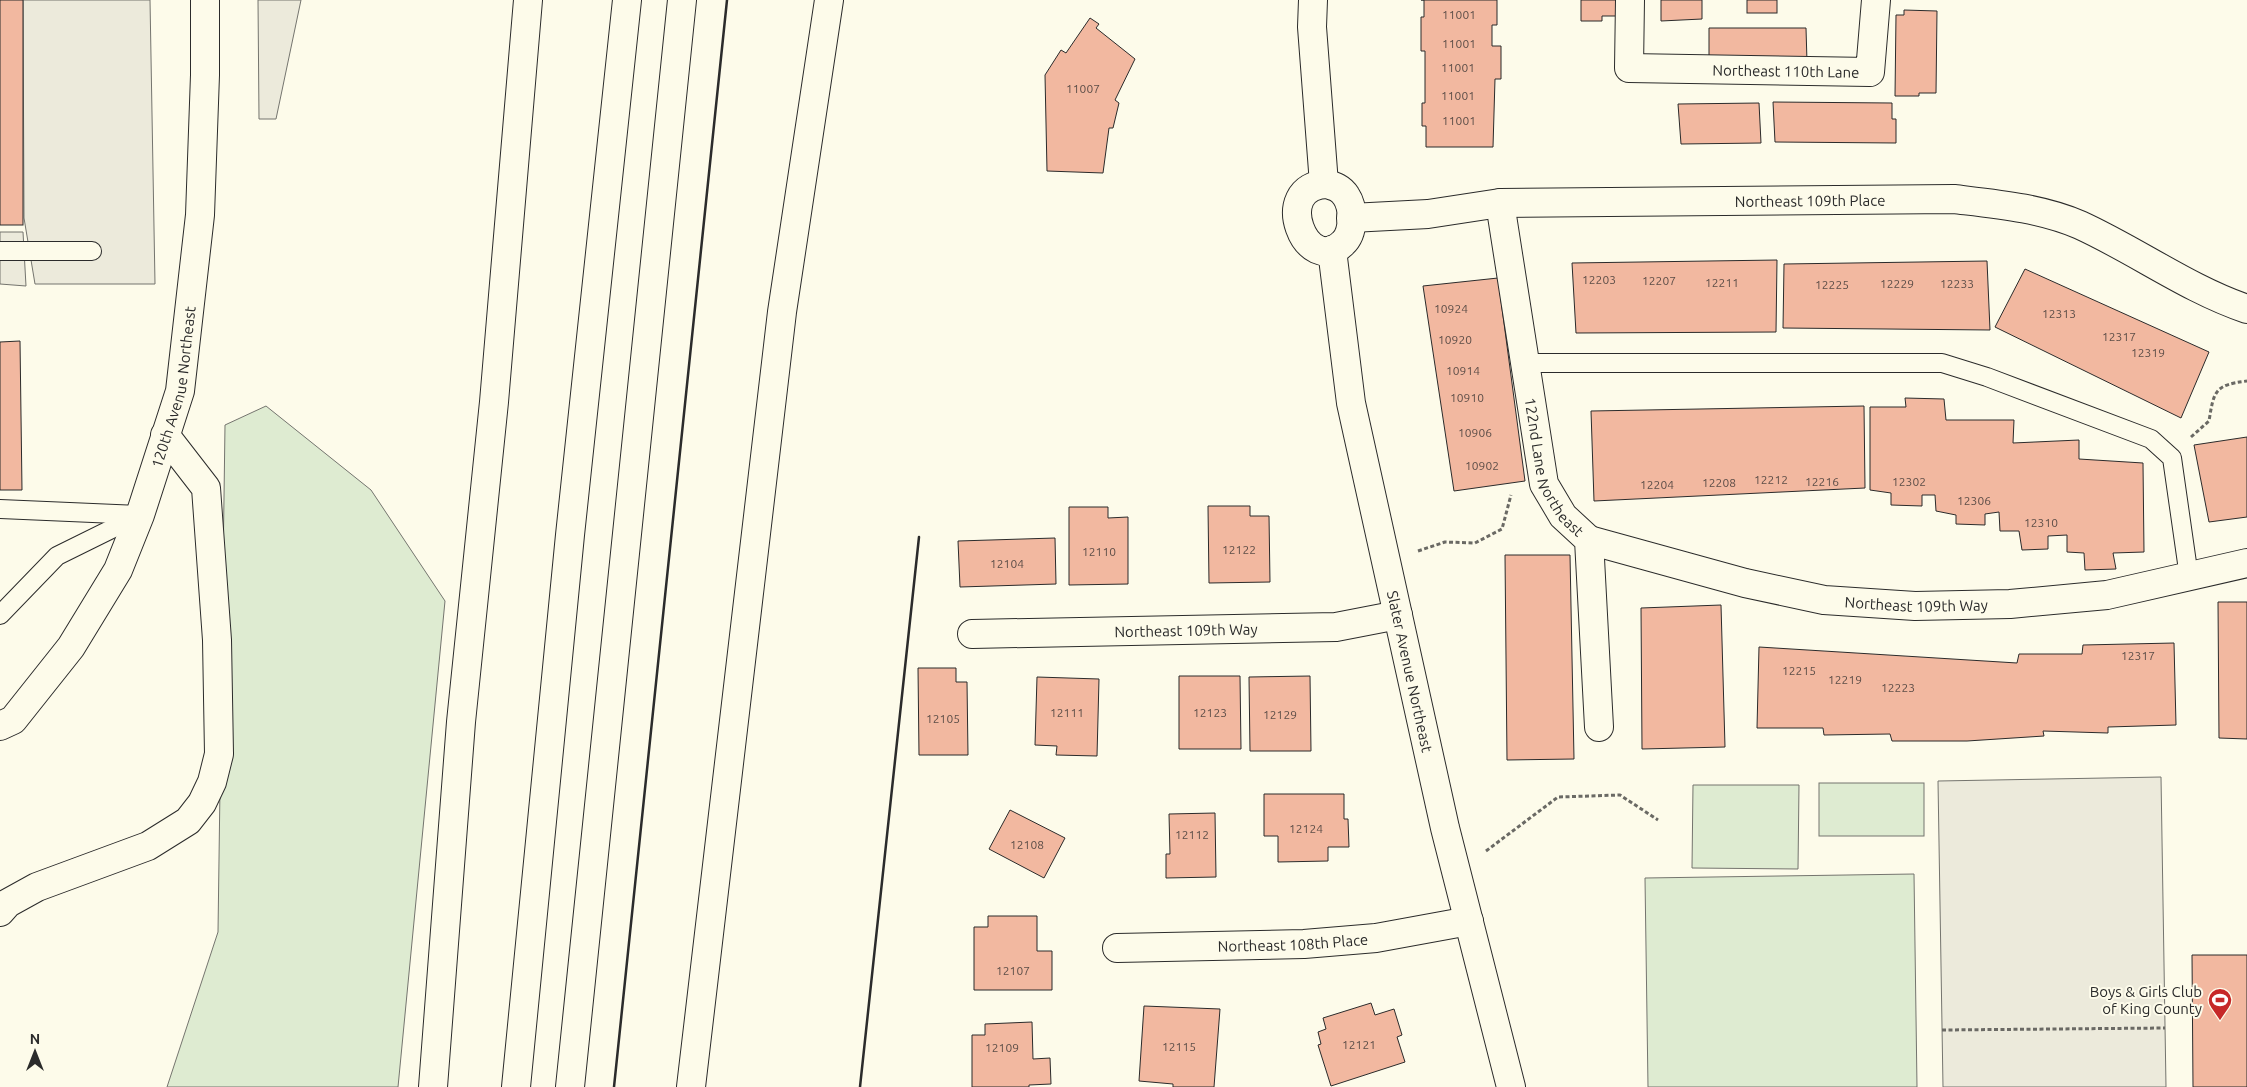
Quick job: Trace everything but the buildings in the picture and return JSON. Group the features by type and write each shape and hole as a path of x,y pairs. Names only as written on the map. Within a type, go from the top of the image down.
{"main road":[{"name":"120th Avenue Northeast","path":"0,726 13,720 71,647 118,570 140,515 180,391 200,215 205,75 205,0"},
{"path":"433,1087 460,732 494,402 528,0"},
{"path":"516,1087 570,535 627,0"},
{"path":"570,1087 682,0"},
{"path":"691,1087 782,312 829,0"},
{"path":"1313,0 1312,27 1324,184"},
{"name":"Northeast 110th Lane","path":"1630,0 1629,68 1870,72 1876,0"},
{"path":"1324,184 1338,188 1346,196 1351,218 1350,233 1343,243 1332,250 1322,250 1311,246 1302,238 1298,227 1299,201 1305,191 1315,185 1324,184"},
{"name":"Northeast 109th Place","path":"1351,218 1428,214 1500,204 1954,199 2017,206 2079,225 2216,298 2247,309"},
{"name":"122nd Lane Northeast","path":"1500,204 1544,484 1563,516 1589,540 1599,727"},
{"name":"Slater Avenue Northeast","path":"1332,250 1351,403 1445,828 1511,1087"},
{"path":"0,912 8,903 37,887 148,846 188,821 202,803 212,782 219,754 217,640 206,488 166,435"},
{"name":"Northeast 109th Way","path":"1589,540 1745,583 1824,600 1915,606 2010,604 2107,595 2247,563"},
{"name":"Northeast 109th Way","path":"972,634 1336,627 1398,615"},
{"name":"Northeast 108th Place","path":"1117,948 1304,944 1376,938 1469,921"}],"lane":[{"path":"0,251 92,251"},
{"path":"1526,362 1942,363 1986,377 2152,440 2172,458 2189,577"},
{"path":"0,508 140,515"},
{"path":"0,615 57,556 140,515"}],"path":[{"path":"2188,440 2210,421 2213,395 2225,384 2247,381"},
{"path":"1413,553 1445,542 1475,543 1502,529 1512,491"},
{"path":"1485,852 1558,797 1620,795 1658,820"},
{"path":"1942,1030 2165,1028"}],"green space":[{"path":"266,406 371,490 445,601 398,1087 167,1087 218,932 225,425"},
{"path":"1819,783 1924,783 1924,836 1819,836"},
{"path":"1693,785 1799,785 1798,869 1692,868"},
{"path":"1914,874 1917,1087 1648,1087 1645,878"}],"shaded area":[{"path":"23,0 150,0 155,284 35,284 24,218"},
{"path":"258,0 301,0 276,119 259,119"},
{"path":"0,232 23,232 26,286 0,284"},
{"path":"2161,777 2166,1087 1943,1087 1938,781"}],"wall":[{"path":"614,1087 727,0"},
{"path":"860,1087 919,537"}],"place":[{"name":"Boys & Girls Club of King County","path":"2220,1021"}]}
